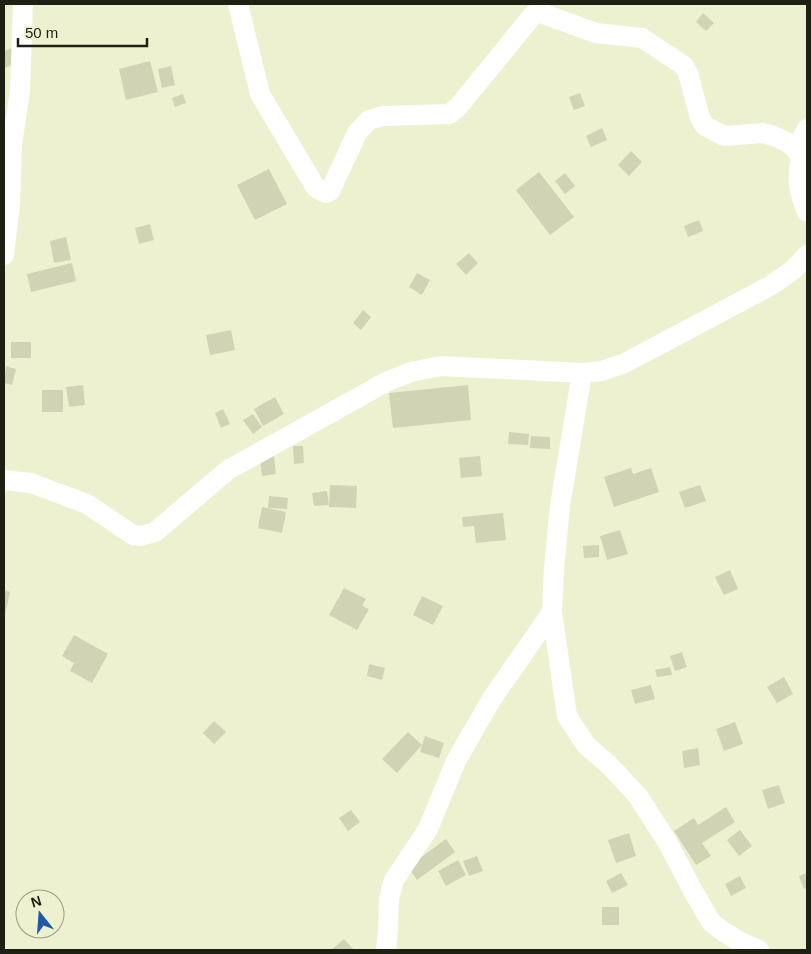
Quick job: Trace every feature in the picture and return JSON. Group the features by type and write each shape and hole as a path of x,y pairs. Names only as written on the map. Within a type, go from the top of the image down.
{"street":[{"path":"4,256 10,204 12,144 20,91 23,4"},
{"path":"238,4 260,94 316,188 326,193 330,191 357,133 369,120 383,116 449,114 458,107 534,14 541,13 596,34 642,38 683,65 688,73 700,118 705,126 724,136 755,133 768,135 789,143 801,158"},
{"path":"807,130 798,173 798,185 807,212"},
{"path":"4,480 31,483 87,504 133,534 141,536 155,532 228,470 386,382 411,372 440,366 582,373 601,372 623,364 770,286 793,270 807,256"},
{"path":"582,373 560,506 552,612 567,716 586,746 608,764 638,796 668,843 711,922 737,946 759,950"},
{"path":"386,950 389,899 394,880 428,829 456,761 490,700 552,612"}],"building":[{"path":"703,13 714,23 706,31 696,22"},
{"path":"11,48 17,63 4,68 4,51"},
{"path":"150,61 158,92 126,100 119,69"},
{"path":"171,66 175,85 162,88 158,69"},
{"path":"580,93 585,106 574,110 569,97"},
{"path":"183,94 186,103 175,107 172,98"},
{"path":"602,128 607,140 591,147 586,136"},
{"path":"631,151 642,162 629,176 618,165"},
{"path":"269,169 287,204 255,220 237,185"},
{"path":"539,172 574,217 550,235 516,190"},
{"path":"565,173 575,186 565,194 555,181"},
{"path":"699,220 703,231 688,237 684,226"},
{"path":"150,224 154,240 139,244 135,228"},
{"path":"66,237 71,260 54,263 50,241"},
{"path":"469,253 478,263 466,275 456,264"},
{"path":"72,263 76,281 31,292 27,274"},
{"path":"417,273 430,280 422,295 409,287"},
{"path":"363,310 371,317 361,330 353,323"},
{"path":"231,330 235,350 210,355 206,335"},
{"path":"11,342 31,342 31,358 11,358"},
{"path":"6,366 16,369 12,385 4,383"},
{"path":"83,385 85,405 69,407 66,387"},
{"path":"468,385 471,420 393,428 389,393"},
{"path":"42,390 63,390 63,412 42,412"},
{"path":"275,397 284,414 263,426 254,409"},
{"path":"223,409 230,424 221,428 215,413"},
{"path":"253,414 262,427 253,434 243,420"},
{"path":"509,432 529,434 528,445 508,444"},
{"path":"531,436 550,437 550,449 530,448"},
{"path":"293,446 303,446 304,463 294,464"},
{"path":"274,456 276,474 262,476 260,458"},
{"path":"480,456 482,476 461,478 459,458"},
{"path":"631,468 633,474 651,468 659,492 614,507 604,477"},
{"path":"330,485 357,486 356,508 329,507"},
{"path":"700,485 706,501 685,508 679,492"},
{"path":"327,491 329,505 314,506 312,493"},
{"path":"269,496 288,498 287,509 268,508"},
{"path":"262,507 286,512 282,533 258,528"},
{"path":"503,513 506,540 476,543 474,526 463,527 462,517"},
{"path":"620,530 628,554 607,560 600,536"},
{"path":"599,545 599,557 584,558 583,546"},
{"path":"730,570 738,589 724,595 715,577"},
{"path":"344,588 366,599 362,606 369,609 357,630 329,615"},
{"path":"4,590 10,592 5,615 4,615"},
{"path":"422,596 443,606 433,625 413,615"},
{"path":"74,635 108,654 92,683 70,671 74,663 62,656"},
{"path":"682,652 687,667 675,671 670,656"},
{"path":"369,664 385,668 382,680 367,676"},
{"path":"670,667 672,675 657,677 655,670"},
{"path":"784,677 793,694 777,703 767,687"},
{"path":"651,685 655,699 635,704 631,690"},
{"path":"214,721 226,732 214,744 203,733"},
{"path":"735,722 743,744 724,751 716,729"},
{"path":"408,732 422,745 397,773 382,759"},
{"path":"425,736 444,743 439,758 420,752"},
{"path":"698,748 700,765 684,768 682,751"},
{"path":"779,785 785,803 768,809 762,790"},
{"path":"726,807 735,822 702,843 711,856 696,865 674,831 694,818 698,825"},
{"path":"351,810 360,822 348,831 339,818"},
{"path":"740,830 752,846 739,856 727,840"},
{"path":"629,833 636,856 616,863 608,840"},
{"path":"446,839 455,852 417,880 408,867"},
{"path":"477,856 483,871 469,876 463,861"},
{"path":"458,860 466,875 446,886 438,871"},
{"path":"621,873 628,885 612,893 606,881"},
{"path":"807,873 807,888 804,889 799,876"},
{"path":"740,876 746,888 731,896 725,884"},
{"path":"602,907 619,907 619,925 602,925"},
{"path":"344,939 354,950 331,950"}]}
